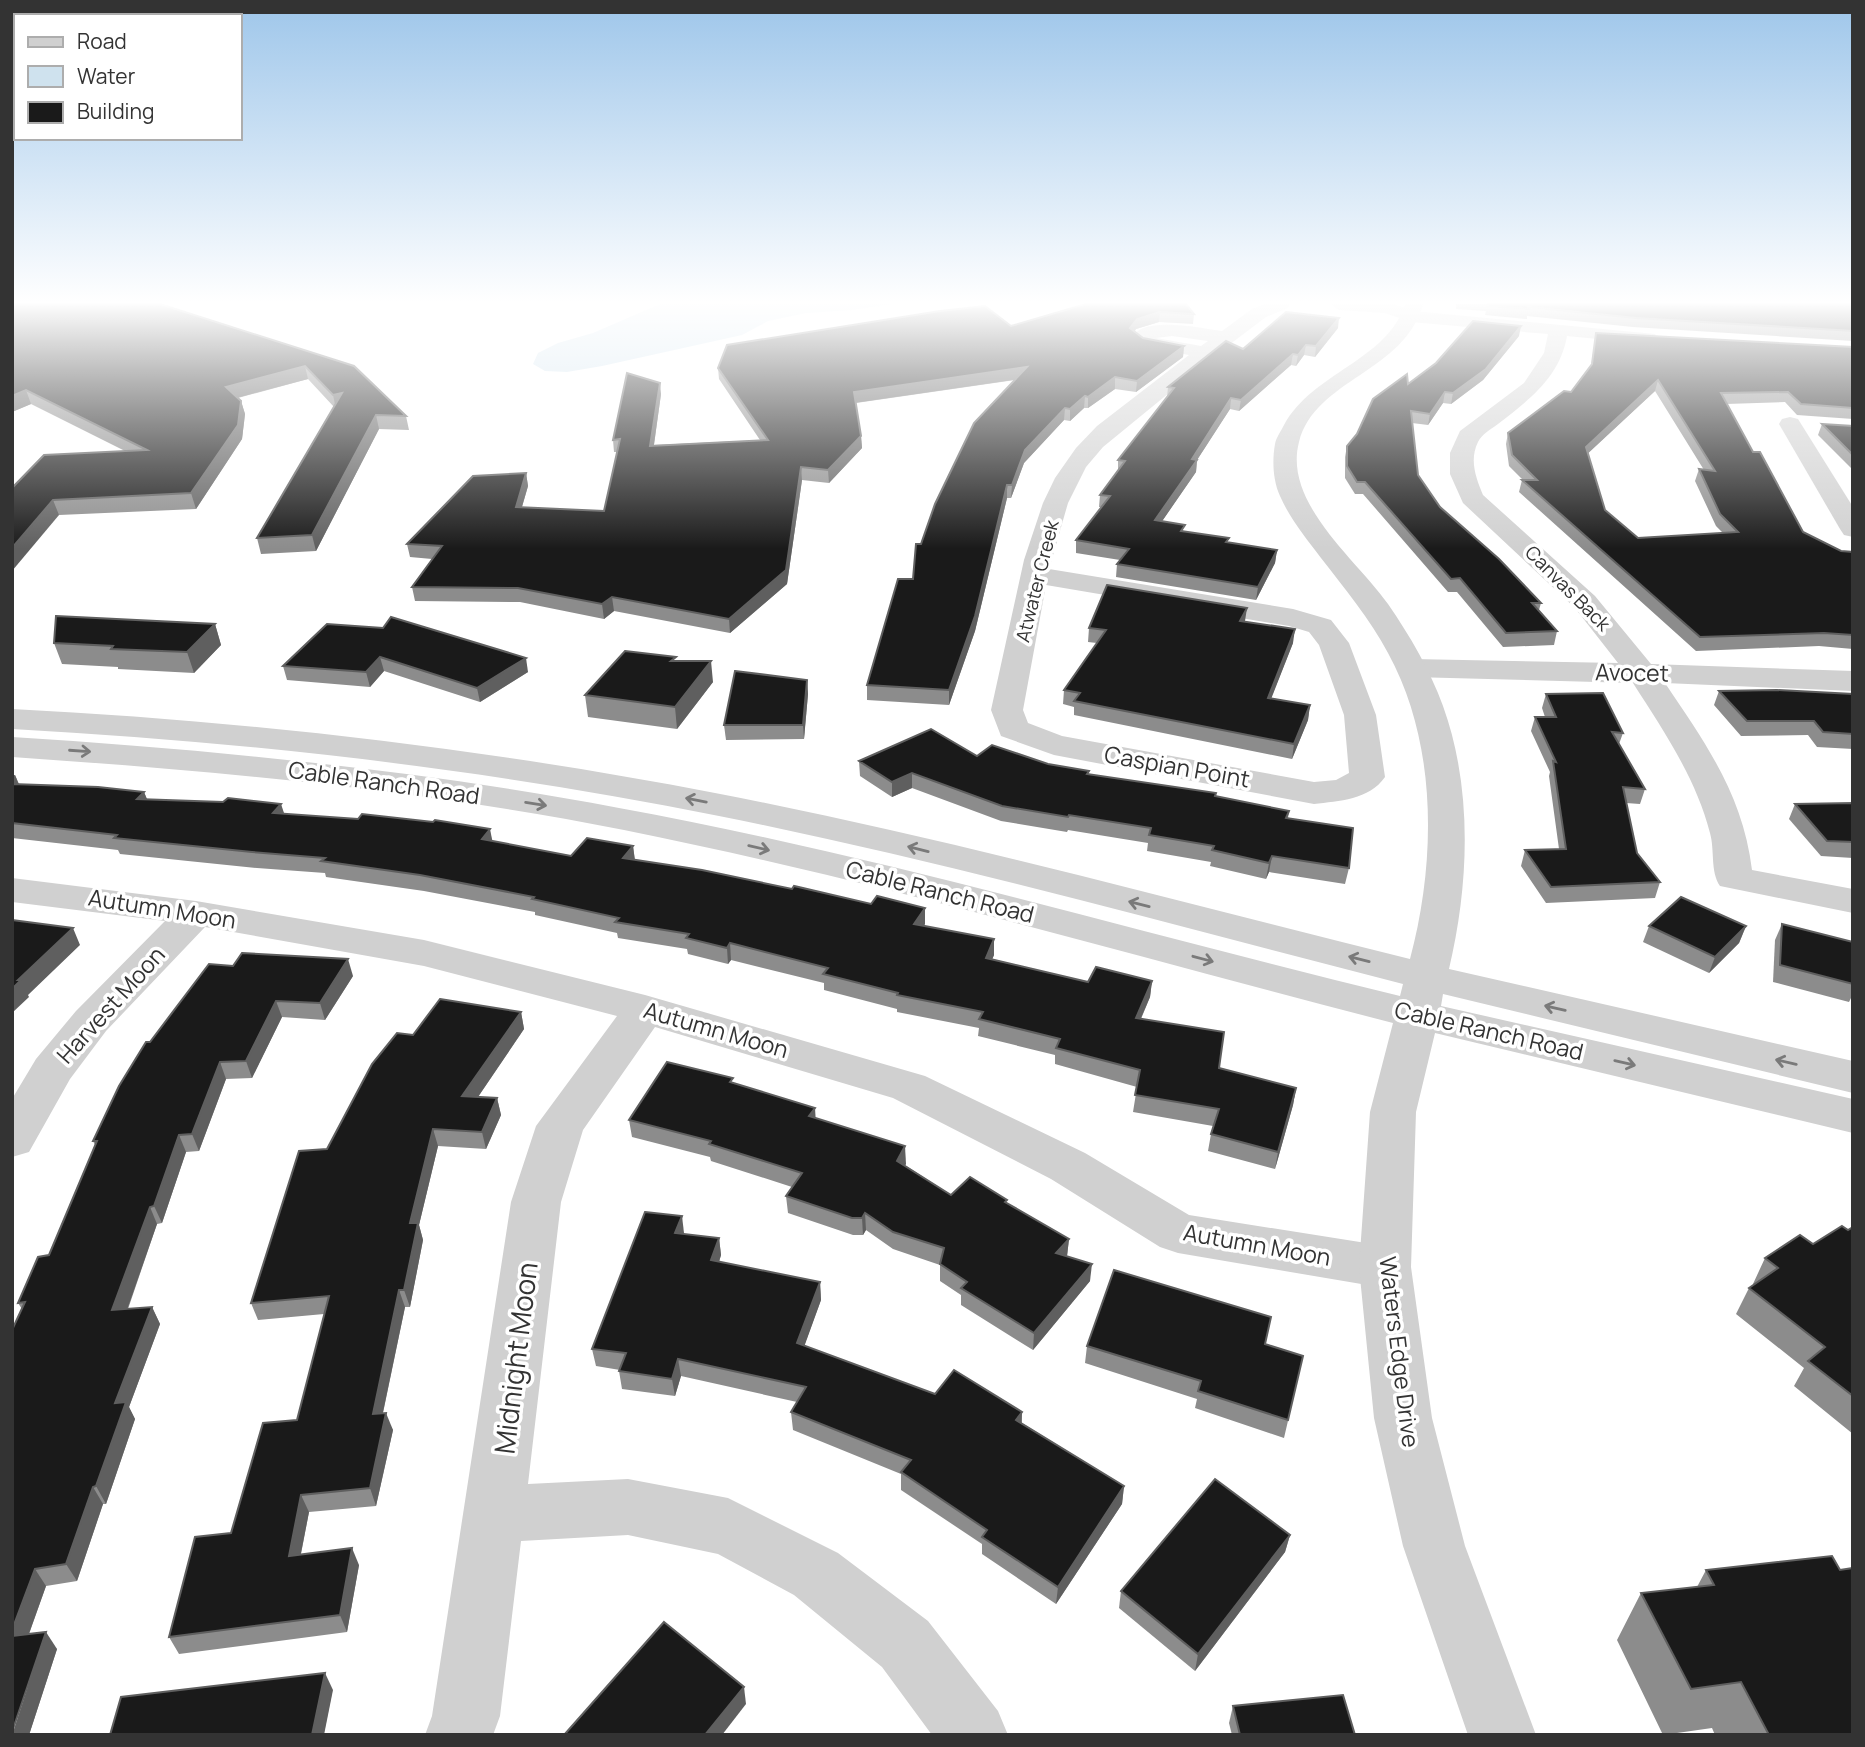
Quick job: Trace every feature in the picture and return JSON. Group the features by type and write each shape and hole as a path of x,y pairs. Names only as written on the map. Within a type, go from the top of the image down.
{"street":[{"name":"Atwater Creek","path":"1013,729 1007,710 1036,575 1048,525 1067,478 1091,445 1165,386"},
{"name":"Waters Edge Drive","path":"1332,386 1308,405 1290,434 1285,459 1291,494 1304,519 1375,607 1412,668 1435,734 1445,802 1446,841 1437,934 1393,1112 1385,1267 1403,1418 1434,1546 1502,1735"},
{"name":"Canvas Back","path":"1533,386 1468,436 1462,453 1462,474 1472,498 1585,602 1643,674 1699,760 1729,834 1734,878 1853,901"},
{"path":"1815,426 1790,424 1853,529"},
{"name":"Caspian Point","path":"1013,729 1067,747 1314,793 1344,790 1367,777 1360,715 1334,643 1320,626 1293,618 1036,575"},
{"name":"Avocet","path":"1412,668 1800,677 1853,681"},
{"name":"Cable Ranch Road","path":"12,719 143,726 311,742 470,762 720,804 886,842 1853,1116"},
{"name":"Cable Ranch Road","path":"12,747 209,761 335,775 616,818 1421,995 1853,1077"},
{"name":"Autumn Moon","path":"12,890 196,913 424,953 645,1009 909,1087 1068,1166 1178,1233 1385,1267"},
{"name":"Harvest Moon","path":"12,1140 52,1070 91,1021 196,913"},
{"name":"Midnight Moon","path":"460,1735 466,1716 496,1514 536,1202 559,1126 645,1009"},
{"path":"496,1514 628,1507 729,1527 816,1574 905,1644 974,1735"}],"building":[{"path":"12,386 232,386 226,387 241,401 238,425 191,493 53,500 12,548 12,488 44,455 147,450 26,390 12,396"},
{"path":"324,386 374,386 406,416 376,415 312,535 257,538 342,393 333,395"},
{"path":"624,386 660,386 650,446 768,440 730,386 899,386 854,392 861,436 828,470 801,467 786,570 729,619 612,597 602,604 518,588 412,587 442,546 407,544 473,476 526,473 516,507 604,511 620,439 613,440"},
{"path":"1009,386 1103,386 1070,409 1065,408 1025,450 1012,485 1007,485 975,616 949,690 867,685 898,579 913,579 916,544 921,544 935,504 974,423"},
{"path":"1257,386 1241,400 1231,398 1192,459 1197,460 1155,520 1185,525 1181,531 1229,538 1226,542 1277,550 1258,587 1117,564 1129,549 1076,540 1110,496 1100,495 1125,461 1118,460 1174,388 1168,387"},
{"path":"1391,386 1463,386 1453,393 1445,392 1430,414 1411,411 1418,475 1440,507 1499,559 1541,603 1532,603 1557,631 1506,633 1460,578 1451,579 1365,482 1357,482 1347,466 1347,446 1357,434 1373,399"},
{"path":"1576,386 1652,386 1586,447 1605,510 1638,538 1738,532 1720,514 1699,469 1715,471 1661,386 1853,386 1853,408 1801,404 1788,392 1721,393 1753,452 1760,452 1803,532 1841,551 1853,552 1853,635 1824,633 1700,637 1522,480 1537,480 1512,455 1508,433 1564,391 1571,392"},
{"path":"1822,424 1853,426 1853,455"},
{"path":"1107,585 1247,608 1240,621 1295,629 1268,698 1310,705 1294,744 1074,701 1080,693 1064,690 1106,630 1089,628"},
{"path":"56,616 215,624 187,652 111,649 113,646 54,643"},
{"path":"391,617 526,658 477,688 380,657 366,672 283,666 327,624 383,628"},
{"path":"625,651 676,657 671,661 711,661 675,707 585,695"},
{"path":"735,671 807,680 803,725 724,725"},
{"path":"1777,690 1853,694 1853,734 1823,732 1814,721 1747,721 1719,691"},
{"path":"1603,693 1623,733 1612,732 1645,789 1623,787 1637,853 1660,882 1551,887 1525,850 1566,849 1553,761 1556,762 1535,717 1556,717 1546,694"},
{"path":"931,729 977,756 992,745 1048,764 1089,771 1087,774 1216,793 1215,796 1289,811 1286,818 1353,828 1349,868 1272,856 1269,863 1212,850 1214,846 1149,835 1151,828 1002,806 912,773 892,782 859,761"},
{"path":"12,784 98,787 144,792 137,799 223,802 228,798 281,804 273,813 358,819 362,814 433,822 435,820 490,829 482,839 571,856 587,838 633,846 623,858 702,870 792,889 794,886 871,904 877,896 925,908 914,924 994,939 986,958 1088,982 1096,967 1152,981 1136,1018 1224,1032 1219,1068 1296,1088 1278,1152 1211,1134 1219,1109 1135,1095 1140,1070 1056,1048 1060,1039 979,1019 983,1012 897,995 898,993 823,974 828,968 730,943 727,948 686,938 689,934 615,922 619,918 532,899 534,897 420,875 321,861 325,858 114,838 117,835 12,823"},
{"path":"1853,803 1853,842 1827,841 1795,804"},
{"path":"1681,897 1746,926 1715,957 1649,926"},
{"path":"12,920 73,928 18,980 21,980 12,989"},
{"path":"1782,924 1853,942 1853,984 1780,965"},
{"path":"242,953 348,959 320,1003 276,1001 246,1061 220,1062 192,1134 179,1135 112,1310 152,1307 115,1403 126,1402 66,1564 35,1569 12,1630 12,1330 25,1302 18,1303 38,1257 49,1255 97,1141 93,1141 119,1086 146,1042 150,1042 209,964 233,966"},
{"path":"440,999 521,1012 462,1096 497,1098 482,1132 433,1129 410,1223 418,1223 404,1290 399,1290 373,1414 386,1413 370,1488 301,1495 289,1556 352,1548 340,1615 169,1637 195,1537 231,1533 263,1423 297,1420 329,1296 251,1303 299,1151 327,1149 372,1064 397,1033 413,1035"},
{"path":"667,1062 733,1078 730,1082 815,1108 809,1116 905,1146 897,1161 951,1195 970,1177 1007,1200 1005,1202 1069,1239 1056,1253 1092,1264 1034,1333 961,1288 967,1282 940,1264 944,1248 893,1232 865,1213 862,1218 852,1218 786,1196 802,1173 709,1144 711,1141 629,1120"},
{"path":"645,1212 682,1216 675,1233 719,1238 711,1260 820,1282 797,1343 935,1394 954,1370 1022,1412 1016,1420 1124,1486 1058,1587 982,1537 987,1530 901,1472 911,1460 791,1412 806,1387 678,1359 672,1379 619,1371 626,1353 592,1349"},
{"path":"1842,1226 1848,1230 1853,1227 1853,1396 1808,1361 1825,1347 1749,1288 1778,1268 1765,1258 1800,1235 1813,1244"},
{"path":"1114,1270 1271,1317 1265,1344 1303,1356 1288,1420 1198,1391 1201,1381 1087,1346"},
{"path":"1215,1479 1290,1535 1198,1654 1121,1591"},
{"path":"1832,1556 1840,1570 1853,1568 1853,1735 1769,1735 1741,1682 1691,1689 1641,1593 1714,1585 1706,1570"},
{"path":"664,1622 744,1687 705,1735 564,1735"},
{"path":"46,1632 12,1732 12,1636"},
{"path":"325,1673 312,1735 110,1735 121,1697"},
{"path":"1343,1695 1355,1735 1240,1735 1233,1706"}]}
